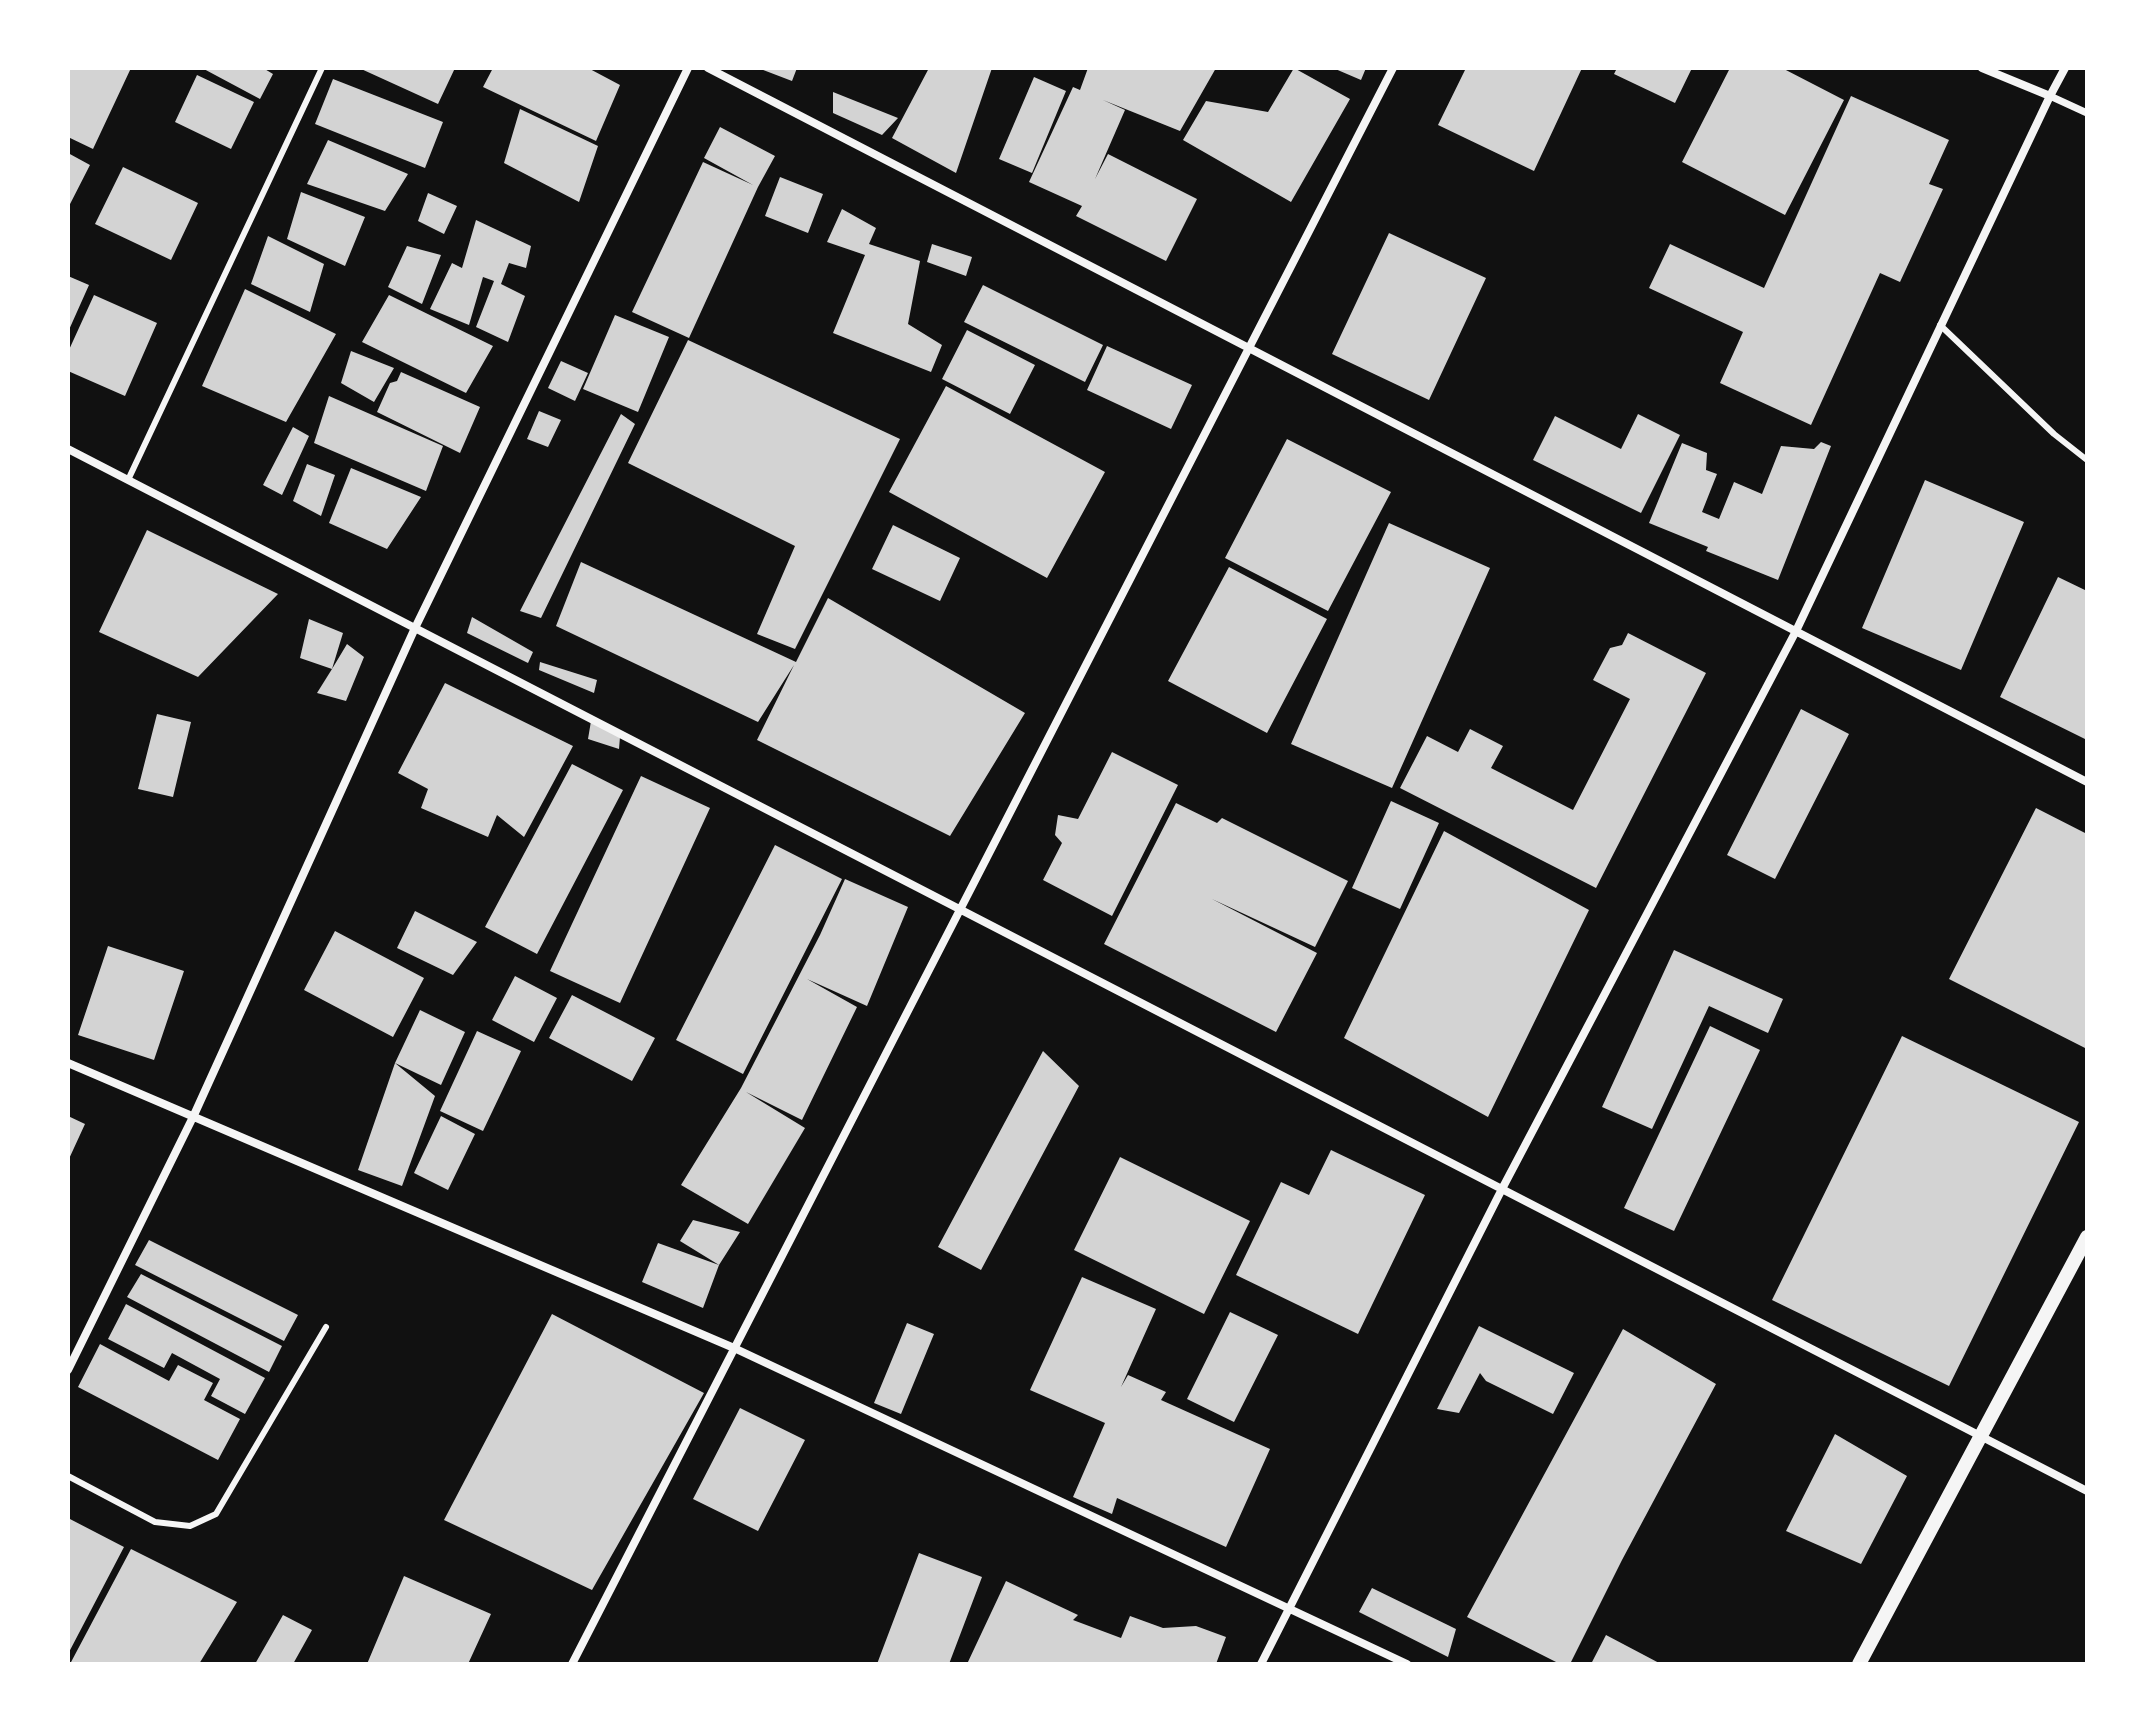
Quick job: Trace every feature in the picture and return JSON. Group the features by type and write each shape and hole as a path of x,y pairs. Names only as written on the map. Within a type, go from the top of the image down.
{"street":[{"path":"68,1370 194,1115 415,628 688,68"},
{"path":"708,68 2087,782"},
{"path":"572,1664 1393,68"},
{"path":"1982,68 2087,113"},
{"path":"1261,1664 1502,1189 1796,631 2065,68"},
{"path":"68,449 2087,1491"},
{"path":"68,1063 734,1348 1407,1664"},
{"path":"1859,1664 2087,1237"}],"lane":[{"path":"128,480 322,68"},
{"path":"1940,325 2054,434 2087,460"},
{"path":"68,1476 155,1522 190,1526 216,1514 326,1327"}],"building":[{"path":"68,68 131,68 93,149 68,137"},
{"path":"202,68 263,68 273,74 260,99"},
{"path":"359,68 455,68 438,104"},
{"path":"493,68 588,68 620,85 596,141 483,87"},
{"path":"758,68 797,68 792,81"},
{"path":"929,68 992,68 956,173 892,138"},
{"path":"1088,68 1216,68 1180,131 1103,100 1125,110 1095,179 1108,154 1197,199 1166,261 1076,216 1082,206 1029,182 1073,87 1080,90"},
{"path":"1294,68 1350,99 1291,202 1183,140 1206,101 1268,112"},
{"path":"1333,68 1366,68 1361,80"},
{"path":"1466,68 1582,68 1534,171 1438,125"},
{"path":"1617,68 1692,68 1675,103 1614,74"},
{"path":"1730,68 1782,68 1844,100 1785,215 1682,162"},
{"path":"197,75 254,102 231,149 175,122"},
{"path":"1034,77 1066,91 1032,173 999,159"},
{"path":"333,79 443,122 425,168 315,124"},
{"path":"833,92 898,118 882,135 833,113"},
{"path":"1851,96 1949,140 1929,184 1943,189 1900,282 1880,273 1811,425 1720,383 1743,332 1649,288 1670,244 1764,288"},
{"path":"520,109 598,146 579,202 504,163"},
{"path":"720,127 775,156 689,338 632,312 703,162 753,185 704,158"},
{"path":"328,140 408,174 385,211 307,184"},
{"path":"68,153 90,165 68,208"},
{"path":"123,167 198,203 171,260 95,224"},
{"path":"780,177 823,194 808,233 765,216"},
{"path":"301,192 365,217 345,266 287,239"},
{"path":"428,193 457,206 444,234 418,221"},
{"path":"842,209 876,228 869,244 920,261 908,324 942,345 931,372 833,333 865,255 827,242"},
{"path":"476,220 531,246 526,268 509,263 501,284 525,296 508,342 476,327 494,281 483,277 469,325 430,309 452,263 462,268"},
{"path":"1389,233 1486,278 1429,400 1332,354"},
{"path":"268,236 324,264 310,312 251,284"},
{"path":"932,244 972,257 966,276 927,262"},
{"path":"407,246 441,255 422,304 388,287"},
{"path":"68,276 89,285 68,332"},
{"path":"983,285 1103,345 1085,382 964,322"},
{"path":"245,289 336,334 286,422 202,386"},
{"path":"94,295 157,323 125,396 68,371 68,352"},
{"path":"389,295 493,346 466,393 362,342"},
{"path":"615,315 669,337 638,412 583,389"},
{"path":"967,330 1035,365 1010,414 942,379"},
{"path":"688,340 900,439 795,649 757,634 795,546 628,463"},
{"path":"1107,346 1192,385 1171,429 1087,390"},
{"path":"351,351 394,368 374,402 341,383"},
{"path":"561,361 588,373 575,401 548,388"},
{"path":"401,372 480,407 460,453 377,412 390,383 397,381"},
{"path":"946,386 1105,472 1047,578 889,492"},
{"path":"329,396 443,446 426,491 314,443"},
{"path":"539,411 561,420 548,447 527,439"},
{"path":"621,414 635,424 541,618 520,611"},
{"path":"1638,414 1680,435 1641,513 1533,460 1555,416 1621,449"},
{"path":"293,427 309,436 282,495 263,485"},
{"path":"1287,439 1391,492 1328,611 1225,558"},
{"path":"1821,442 1831,446 1778,580 1706,551 1708,547 1649,523 1682,443 1707,453 1706,470 1717,474 1702,512 1719,519 1734,482 1762,494 1781,446 1814,449"},
{"path":"307,464 335,475 321,516 293,501"},
{"path":"351,468 421,497 387,549 329,523"},
{"path":"1925,480 2024,522 1961,670 1862,628"},
{"path":"1389,523 1490,568 1392,788 1291,744"},
{"path":"893,525 960,558 940,601 872,569"},
{"path":"147,530 278,594 198,677 99,632"},
{"path":"581,562 796,662 828,598 1025,713 950,836 757,740 794,665 758,722 556,626"},
{"path":"1229,567 1327,619 1267,733 1168,681"},
{"path":"2058,577 2087,591 2087,740 2000,697"},
{"path":"472,617 533,652 528,663 467,633"},
{"path":"309,619 343,633 332,669 300,658"},
{"path":"1628,633 1706,673 1596,888 1400,788 1427,736 1458,752 1470,729 1503,746 1491,768 1573,810 1630,699 1593,680 1610,648 1622,645"},
{"path":"347,644 364,657 346,701 317,693"},
{"path":"540,662 597,680 594,693 539,670"},
{"path":"445,683 573,746 524,837 497,815 488,837 421,808 428,789 398,773"},
{"path":"1801,709 1849,734 1775,879 1727,855"},
{"path":"157,714 191,722 173,797 138,789"},
{"path":"591,721 620,737 619,749 588,739"},
{"path":"1112,752 1178,785 1112,916 1043,880 1062,843 1055,835 1058,815 1078,819"},
{"path":"572,764 623,790 537,954 485,927"},
{"path":"641,776 710,808 620,1003 550,971"},
{"path":"1391,801 1439,823 1400,909 1352,888"},
{"path":"1176,803 1217,823 1222,818 1348,881 1315,947 1212,899 1317,953 1276,1032 1104,944"},
{"path":"2036,808 2087,834 2087,1049 1949,979"},
{"path":"1444,831 1589,910 1488,1117 1344,1038"},
{"path":"775,845 842,879 743,1074 676,1040"},
{"path":"845,879 908,907 867,1006 807,979 857,1007 802,1120 746,1092 805,1128 748,1224 681,1185 741,1088 820,935"},
{"path":"415,911 477,942 453,975 397,948"},
{"path":"335,931 424,978 393,1037 304,990"},
{"path":"108,946 184,971 154,1060 78,1035"},
{"path":"1674,950 1783,999 1768,1033 1709,1006 1652,1129 1602,1107"},
{"path":"515,976 557,998 534,1042 492,1020"},
{"path":"572,995 655,1038 632,1081 549,1038"},
{"path":"420,1010 465,1032 441,1085 395,1063"},
{"path":"1710,1026 1760,1050 1674,1231 1624,1208"},
{"path":"477,1031 521,1051 483,1131 440,1111"},
{"path":"1902,1036 2079,1122 1949,1386 1772,1300"},
{"path":"1043,1051 1079,1086 981,1270 938,1247"},
{"path":"395,1063 435,1096 402,1186 358,1170"},
{"path":"68,1116 85,1124 68,1161"},
{"path":"441,1116 475,1134 448,1190 414,1173"},
{"path":"1331,1150 1425,1195 1358,1334 1236,1275 1281,1182 1309,1195"},
{"path":"1120,1157 1250,1221 1204,1314 1074,1250"},
{"path":"693,1220 740,1232 719,1265 680,1241"},
{"path":"149,1240 298,1315 284,1341 135,1265"},
{"path":"658,1243 719,1265 703,1308 642,1282"},
{"path":"141,1274 282,1346 269,1372 127,1297"},
{"path":"1082,1277 1156,1309 1121,1387 1128,1375 1166,1392 1161,1400 1270,1449 1226,1547 1117,1498 1112,1514 1073,1497 1105,1423 1030,1390"},
{"path":"126,1304 265,1378 245,1414 211,1396 220,1379 172,1353 164,1368 108,1339"},
{"path":"1230,1312 1278,1335 1234,1422 1187,1399"},
{"path":"552,1314 704,1393 592,1590 444,1520"},
{"path":"907,1323 934,1334 901,1414 874,1403"},
{"path":"1479,1326 1574,1373 1553,1414 1486,1381 1480,1373 1459,1413 1437,1409"},
{"path":"1623,1329 1716,1384 1570,1664 1560,1664 1467,1617"},
{"path":"100,1344 169,1381 178,1365 213,1383 204,1400 240,1419 218,1460 78,1387"},
{"path":"740,1408 805,1440 758,1531 693,1499"},
{"path":"1835,1434 1907,1476 1861,1564 1786,1531"},
{"path":"68,1518 124,1547 68,1654"},
{"path":"131,1549 237,1602 199,1664 70,1664"},
{"path":"919,1553 982,1577 949,1664 877,1664"},
{"path":"404,1576 491,1614 468,1664 367,1664"},
{"path":"1006,1581 1078,1615 1073,1620 1121,1638 1130,1616 1163,1628 1196,1626 1226,1637 1216,1664 967,1664"},
{"path":"1372,1588 1456,1629 1448,1657 1359,1612"},
{"path":"283,1615 312,1630 293,1664 255,1664"},
{"path":"1606,1635 1661,1664 1591,1664"}]}
